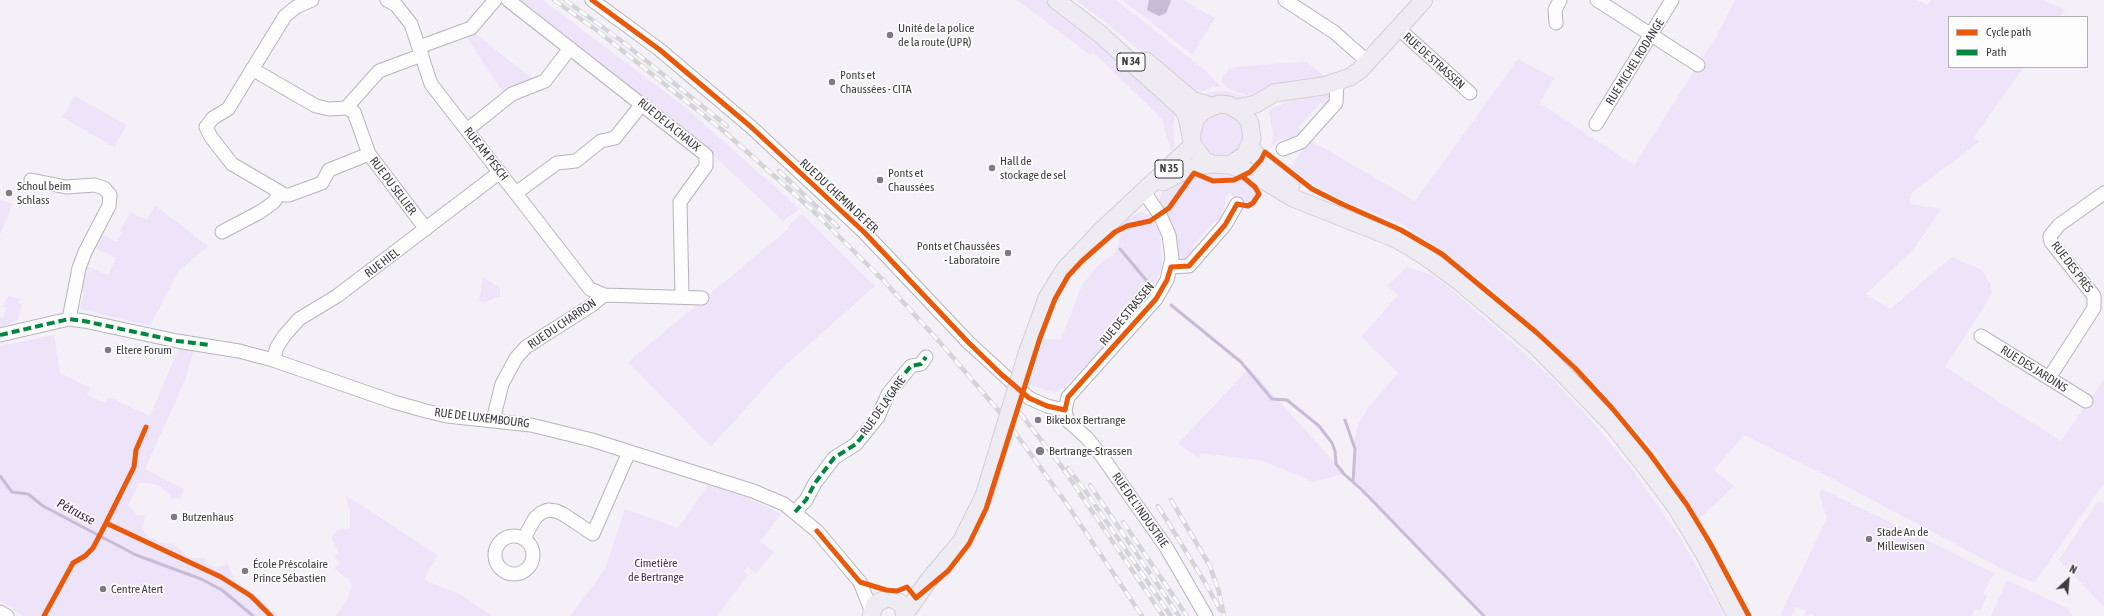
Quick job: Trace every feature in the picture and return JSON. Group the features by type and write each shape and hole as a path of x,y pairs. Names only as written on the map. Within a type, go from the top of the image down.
{"main road":[{"name":"N 34","path":"1056,0 1100,34 1183,110 1187,117 1192,141 1204,160 1212,164"},
{"name":"N 34","path":"1070,0 1105,26 1192,100 1211,106 1229,105 1237,108"},
{"name":"RUE DE STRASSEN","path":"1237,108 1256,104 1274,93 1310,89 1337,83 1360,70 1424,0"},
{"name":"RUE DE STRASSEN","path":"1252,129 1262,112 1273,103 1310,89"},
{"path":"1192,141 1196,118 1211,106"},
{"path":"1230,165 1245,155 1250,147 1252,129 1244,114 1237,108"},
{"name":"N 35","path":"905,615 928,581 961,542 984,496 1027,354 1047,298 1065,269 1101,231 1144,192 1192,141"},
{"path":"1250,147 1278,176 1352,221"},
{"path":"1212,164 1230,165 1250,172 1293,198 1394,238 1429,259 1538,348 1589,399 1636,453 1676,507 1705,555 1736,616"},
{"name":"N 35","path":"1144,192 1189,168 1212,164"},
{"name":"N 35","path":"890,598 928,581"},
{"path":"871,613 875,604 890,598 902,604 905,615"}],"street":[{"path":"312,0 296,7 285,16 228,109 207,123 206,128 210,137 232,164 280,192 289,195 322,183 329,170 369,154"},
{"name":"RUE AM PESCH","path":"387,0 396,6 411,24 431,84 590,289 604,295"},
{"path":"252,69 316,106 346,108 379,71 472,28 495,0"},
{"name":"RUE DE LA CHAUX","path":"508,0 706,155 706,166 680,202 682,296"},
{"name":"RUE DU CHEMIN DE FER","path":"592,0 660,50 750,126 864,232 968,342 1029,398 1047,406 1065,410"},
{"path":"1285,0 1334,32 1368,62"},
{"path":"1556,23 1554,10 1560,0"},
{"path":"1597,0 1698,64"},
{"name":"RUE MICHEL RODANGE","path":"1596,124 1652,35 1672,0"},
{"name":"RUE DE STRASSEN","path":"1399,29 1470,93"},
{"path":"467,130 512,94 545,81 570,48"},
{"path":"1283,149 1301,142 1336,102 1337,83"},
{"path":"516,193 557,162 576,161 601,141 615,138 642,104"},
{"name":"RUE DU SELLIER","path":"346,108 354,112 369,154 426,229"},
{"name":"RUE HIEL","path":"273,360 277,347 284,336 299,320 338,296 500,172"},
{"path":"31,180 66,186 94,185 104,188 110,195 109,206 85,252 79,268 69,319"},
{"path":"222,232 260,212 274,202 280,192"},
{"name":"RUE DE STRASSEN","path":"1065,410 1068,397 1156,299 1167,280 1172,249 1169,235 1160,215 1144,192"},
{"name":"RUE DES PRÉS","path":"2049,378 2094,308 2094,296 2051,242 2050,236 2059,225 2104,193"},
{"path":"1170,268 1189,266 1225,225 1237,204"},
{"name":"RUE DU CHARRON","path":"493,420 502,384 516,358 526,347 592,305 604,295 682,296 702,298"},
{"name":"RUE DE LUXEMBOURG","path":"0,335 69,319 84,321 177,341 209,345 273,360 394,402 447,416 531,425 564,432 629,452 769,497 795,512 817,531 860,582 871,613"},
{"name":"RUE DES JARDINS","path":"1981,336 2086,401"},
{"name":"RUE DE LA GARE","path":"795,512 806,500 815,483 834,458 856,444 878,417 888,394 911,366 921,364 926,357"},
{"name":"RUE DE L'INDUSTRIE","path":"1065,410 1068,420 1087,438 1101,455 1166,546 1206,616"},
{"path":"524,538 535,518 548,510 563,514 593,534 629,452"},
{"name":"RUE DE LUXEMBOURG","path":"860,582 890,598"},
{"path":"0,612 7,616"}],"green space":[{"path":"514,0 543,0 685,107 800,209 783,221 709,151"},
{"path":"1017,0 1044,0 1094,35 1176,111 1173,126 1175,147 1171,151 1162,119 1093,52 1090,55"},
{"path":"1075,0 1116,0 1204,69 1221,87 1213,87 1192,95 1103,20"},
{"path":"1122,0 1183,0 1215,18 1202,40 1197,41 1199,43 1193,55"},
{"path":"1735,0 1917,0 1928,5 1931,0 2043,0 2065,10 2061,16 1948,16 1948,68 2023,68 1974,137 1979,142 1910,194 1910,204 1941,209 1912,251 1866,294 1890,309 1952,257 1982,270 1990,283 1992,294 1945,367 2061,441 2104,379 2104,483 2034,583 2000,568 1827,476 1744,435 1714,470 1734,486 1699,519 1655,452 1587,375 1499,295 1447,254 1402,224 1351,204 1316,186 1290,167 1310,140 1415,201 1518,59 1554,78 1540,103 1634,165 1716,37"},
{"path":"473,32 534,80 505,95 472,46 466,34"},
{"path":"1306,61 1325,77 1275,85 1252,97 1227,88 1222,82 1223,76 1229,69 1235,67"},
{"path":"1226,91 1243,96 1249,102 1201,96 1210,92"},
{"path":"1326,91 1331,94 1333,100 1327,107 1320,103 1298,128 1304,132 1299,136 1277,141 1271,147 1273,133 1269,112 1271,109 1282,104"},
{"path":"75,96 127,125 114,147 62,117"},
{"path":"1222,114 1237,120 1243,135 1237,150 1222,156 1207,150 1201,135 1207,120"},
{"path":"1191,170 1230,170 1243,177 1255,187 1259,194 1253,203 1245,206 1230,193 1226,197 1222,222 1219,226 1215,221 1193,246 1196,253 1190,258 1183,260 1178,255 1174,228 1159,200 1164,189"},
{"path":"0,200 13,204 0,234"},
{"path":"155,205 208,246 178,272 150,326 80,309 84,292 79,290 85,265 108,275 116,258 93,247 99,233 117,242 122,232 120,231 130,212 147,220"},
{"path":"1140,212 1149,215 1160,233 1162,270 1150,292 1136,311 1089,363 1061,390 1055,393 1029,385 1044,339 1061,339 1082,285 1097,267 1117,251 1122,222"},
{"path":"802,214 875,286 780,370 711,447 628,362 788,229 789,225"},
{"path":"1407,267 1431,274 1450,288 1549,375 1585,413 1632,469 1680,537 1723,616 1487,616 1353,479 1355,449 1354,441 1359,423 1368,408 1398,373 1361,337 1398,295 1387,286"},
{"path":"483,277 500,288 500,296 485,302 479,301"},
{"path":"8,296 20,299 18,303 22,304 18,320 0,327 0,316 3,318 6,308 3,306"},
{"path":"54,335 60,373 90,388 87,395 105,403 109,397 150,416 179,348 194,351 183,385 145,469 184,489 181,498 172,499 167,492 159,486 149,483 139,483 128,505 137,515 145,515 143,529 147,538 157,539 157,542 174,544 189,558 204,558 207,560 206,564 214,567 222,566 227,563 236,582 279,616 23,616 0,601 0,346"},
{"path":"1249,368 1344,474 1313,482 1263,461 1201,453 1199,458 1178,444"},
{"name":"Cimetière de Bertrange","path":"708,485 748,498 781,514 760,541 774,552 756,574 747,567 744,572 748,575 717,616 570,616 605,569 625,509 678,528"},
{"name":"Stade An de Millewisen","path":"1822,489 1994,573 1983,594 1987,596 1980,611 1976,608 1972,616 1815,616 1809,613 1809,616 1804,616 1806,611 1796,607 1792,616 1780,616 1827,518 1819,494"},
{"path":"345,495 438,555 424,580 460,594 492,616 335,616 347,601 352,586 349,580 335,569 340,562 334,557 339,552 332,540 332,536 337,530 350,528 350,512"},
{"path":"2097,502 2104,503 2104,607 2059,560"},
{"path":"2007,580 2067,608 2073,616 1991,616"}],"shaded area":[{"path":"1149,0 1171,1 1166,13 1159,16 1147,10"}],"waterway":[{"path":"1120,249 1152,287"},
{"path":"1171,305 1241,362 1272,399 1287,400 1319,426 1332,443 1335,451 1336,464 1344,474 1362,490 1484,616"},
{"path":"1345,420 1355,449 1353,482"},
{"name":"Pétrusse","path":"0,476 12,492 28,494 43,506 136,555 201,579 222,590 253,616"}],"railway":[{"path":"554,0 599,32 726,133 809,207 884,281 944,347 1003,416 1064,500 1142,616"},
{"path":"565,0 619,39 727,126"},
{"path":"779,171 838,227"},
{"path":"1020,413 1062,467 1163,616"},
{"path":"1068,468 1087,493 1171,616"},
{"path":"1090,485 1179,616"},
{"path":"1171,500 1210,566 1219,592 1224,616"},
{"path":"1158,506 1206,584 1220,610"},
{"path":"1123,522 1187,616"}],"marked path":[{"path":"0,335 69,319 177,341 209,345"},
{"path":"795,512 806,500 815,483 834,458 856,444 878,417 888,394 911,366 921,364 926,357"}],"cycle path":[{"path":"592,0 660,50 750,126 864,232 968,342 1001,374 1029,398 1047,406 1065,410 1068,397 1156,299 1167,280 1171,267 1189,266 1225,225 1237,204 1248,206 1253,203 1259,194 1255,187 1243,177"},
{"path":"817,531 860,582 886,590 897,591 907,587 916,598 948,571 969,544 986,509 1040,338 1055,299 1068,276 1082,261 1115,232 1127,226 1150,221 1169,208 1194,173 1213,181 1234,180 1250,172 1261,160 1265,152 1312,189 1401,230 1442,254 1536,332 1575,368 1612,408 1650,454 1687,505 1710,543 1749,616"},
{"path":"44,616 73,563 85,556 93,548 134,467 136,450 146,427"},
{"path":"106,523 221,577 251,596 271,616"}],"place":[{"name":"Unité de la police de la route (UPR)","path":"890,35"},
{"name":"Ponts et Chaussées - CITA","path":"832,82"},
{"name":"Hall de stockage de sel","path":"992,168"},
{"name":"Ponts et Chaussées","path":"880,180"},
{"name":"Schoul beim Schlass","path":"9,193"},
{"name":"Ponts et Chaussées - Laboratoire","path":"1008,253"},
{"name":"Eltere Forum","path":"108,350"},
{"name":"Bikebox Bertrange","path":"1038,420"},
{"name":"Bertrange-Strassen","path":"1040,451"},
{"name":"Butzenhaus","path":"174,517"},
{"name":"Stade An de Millewisen","path":"1869,539"},
{"name":"École Préscolaire Prince Sébastien","path":"245,571"},
{"name":"Centre Atert","path":"103,589"}]}
